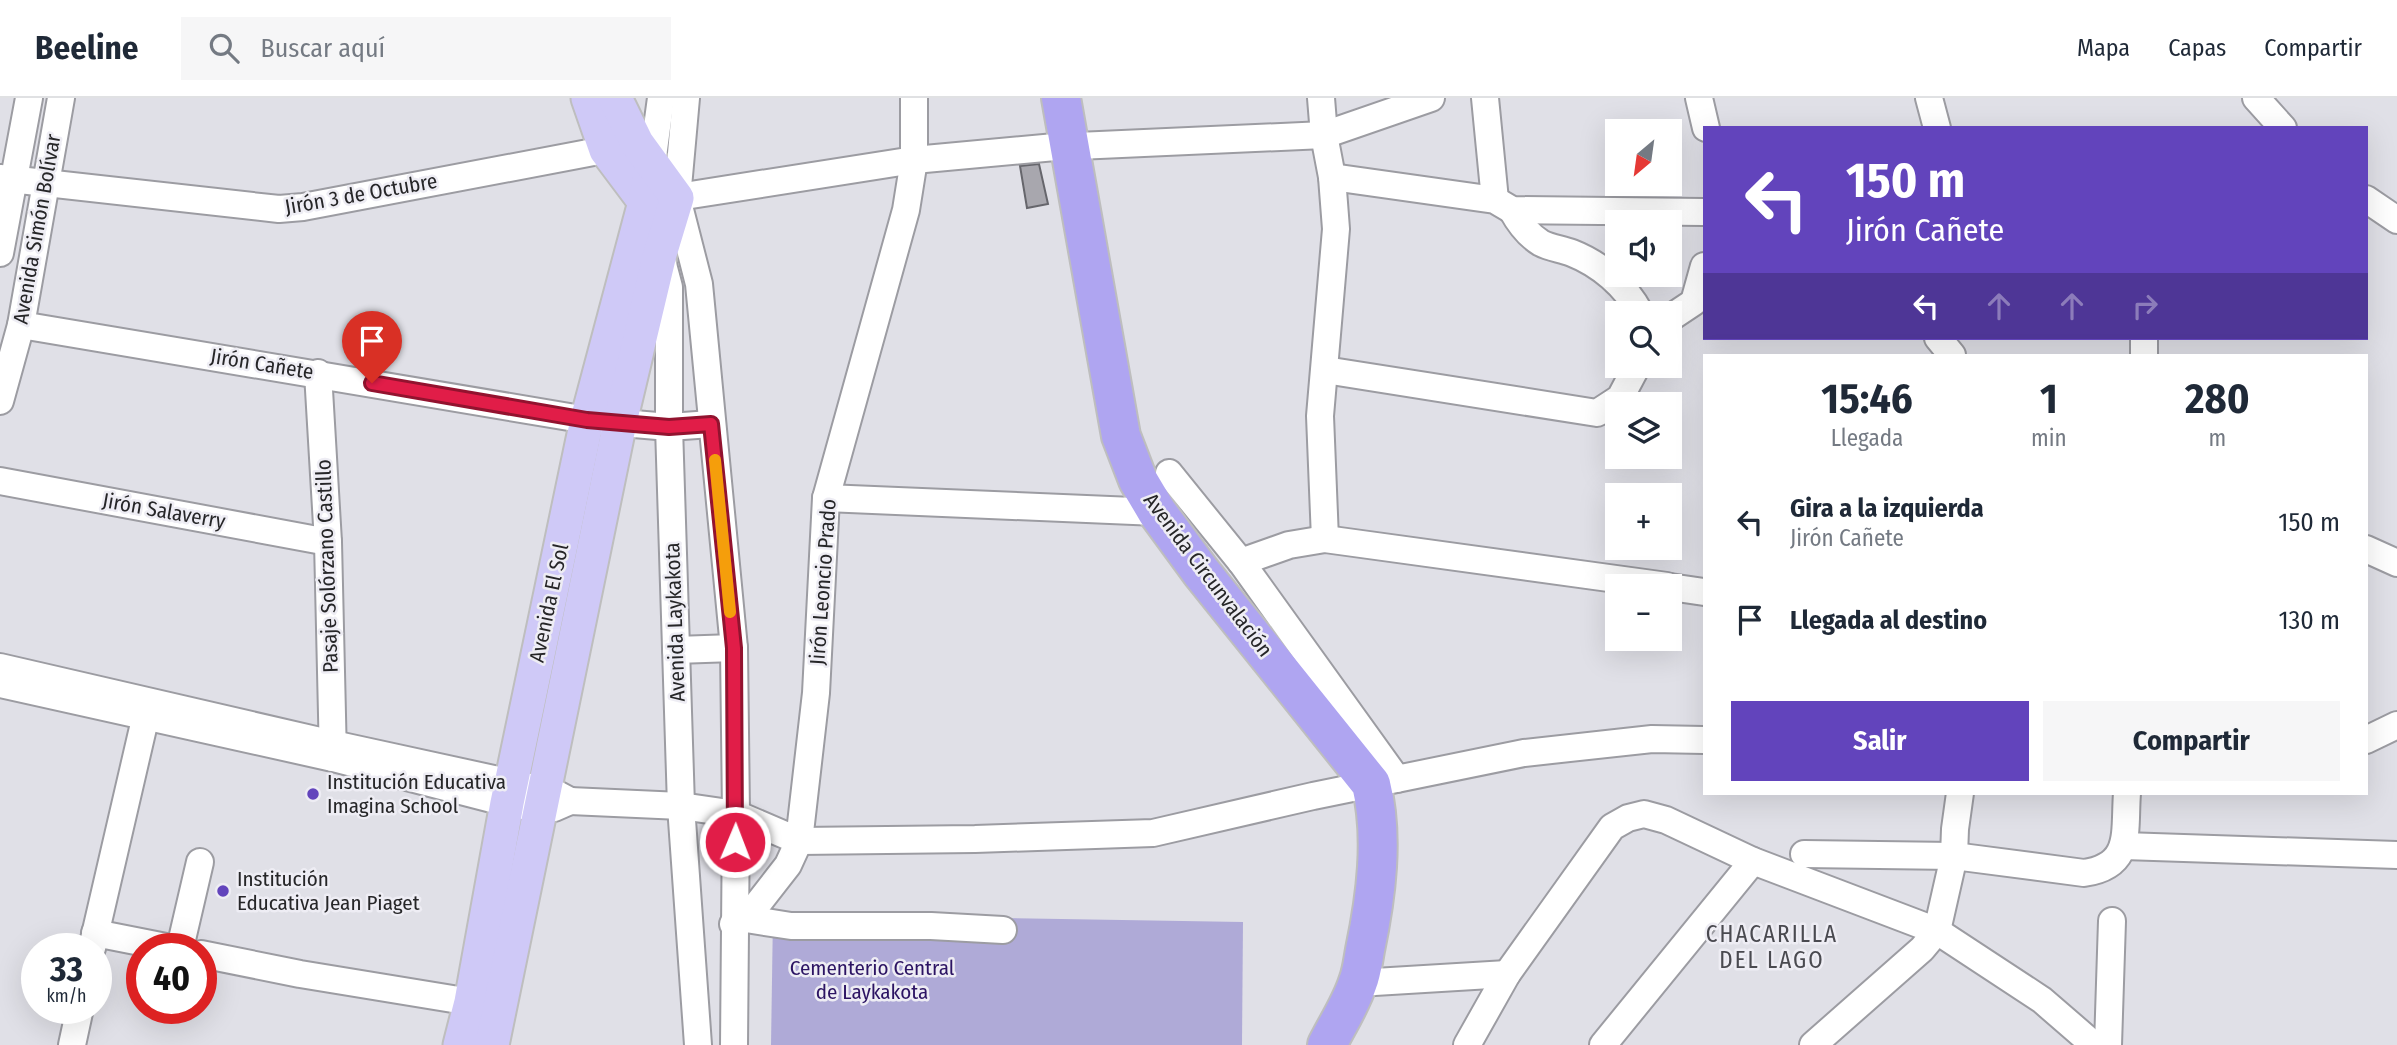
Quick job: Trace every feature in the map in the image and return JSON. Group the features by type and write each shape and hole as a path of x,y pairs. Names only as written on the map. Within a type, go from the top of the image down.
{"highway":[{"name":"Avenida Circunvalación","path":"1061,98 1121,436 1138,480 1157,512 1201,572 1384,781"},
{"path":"1327,1045 1358,983 1371,924 1377,862 1375,801 1384,781"},
{"path":"1314,1045 1358,983"}],"main road":[{"path":"588,98 631,152 673,198"},
{"path":"615,98 631,152 673,198"},
{"name":"Avenida El Sol","path":"460,1045 534,797 673,198"},
{"name":"Avenida El Sol","path":"492,1045 534,797 587,420 673,198"}],"street":[{"name":"Avenida Simón Bolívar","path":"0,253 7,178 29,98"},
{"name":"Avenida Simón Bolívar","path":"0,401 21,325 61,98"},
{"path":"631,152 662,98"},
{"path":"686,98 673,198 699,284 734,648 740,922 734,1045"},
{"name":"Jirón Leoncio Prado","path":"740,922 788,864 799,841 817,693 826,498 906,210 914,160 914,98"},
{"path":"1321,98 1336,229 1320,416 1325,539"},
{"path":"673,198 914,160 1070,146 1324,135 1431,98"},
{"path":"1485,98 1504,205 1520,225 1540,242 1601,268 1631,301"},
{"path":"1699,98 1706,126"},
{"path":"1929,98 1936,126"},
{"path":"2256,98 2281,126"},
{"name":"Jirón 3 de Octubre","path":"7,178 279,209 631,152"},
{"path":"1332,177 1504,205 1703,212"},
{"path":"2368,200 2397,220"},
{"name":"Avenida Laykakota","path":"660,254 669,287 669,427 681,806 698,1045"},
{"path":"1682,310 1694,302 1703,270"},
{"name":"Jirón Cañete","path":"21,325 587,420 669,427 711,424"},
{"path":"1940,340 1951,354"},
{"path":"1325,370 1597,413 1620,398 1631,378"},
{"name":"Pasaje Solórzano Castillo","path":"318,373 328,542 333,751"},
{"path":"1169,473 1241,562 1384,781"},
{"name":"Jirón Salaverry","path":"0,481 328,542"},
{"path":"826,498 1157,512"},
{"path":"1241,562 1289,545 1325,539 1605,577"},
{"path":"2368,550 2397,563"},
{"path":"1682,588 1703,592"},
{"path":"676,650 734,648"},
{"path":"0,667 148,709 534,797 681,806 736,814 799,841 1153,833 1524,752 1653,739 1703,740"},
{"path":"0,684 148,709"},
{"path":"96,933 148,709"},
{"path":"2368,739 2397,725"},
{"path":"1814,1045 1922,949 1937,931 1954,856 1960,795"},
{"path":"1804,854 1954,856 2084,873 2102,870 2114,862 2124,846 2127,795"},
{"path":"1467,1045 1507,974 1612,827 1628,818 1644,814 1666,820 1753,861 1937,931 2032,993 2094,1045"},
{"path":"2124,846 2397,855"},
{"path":"1603,1045 1753,861"},
{"path":"183,933 200,862"},
{"path":"2108,1045 2112,921"},
{"path":"740,922 791,926 931,926 1003,930"},
{"path":"217,957 300,974 471,1002"},
{"path":"1358,983 1507,974"},
{"path":"72,1045 76,1024"}],"green space":[{"name":"Cementerio Central de Laykakota","path":"773,914 1243,922 1242,1045 771,1045"}],"building":[{"path":"1039,164 1048,204 1027,208 1020,166"}],"slow traffic":[{"path":"715,460 730,612"}],"place":[{"name":"Institución Educativa Imagina School","path":"313,794"},
{"name":"Institución Educativa Jean Piaget","path":"223,891"}],"district":[{"name":"CHACARILLA DEL LAGO","path":"1772,947"}],"route":[{"path":"372,383 587,420 669,427 711,424 734,648 735,842"}]}
